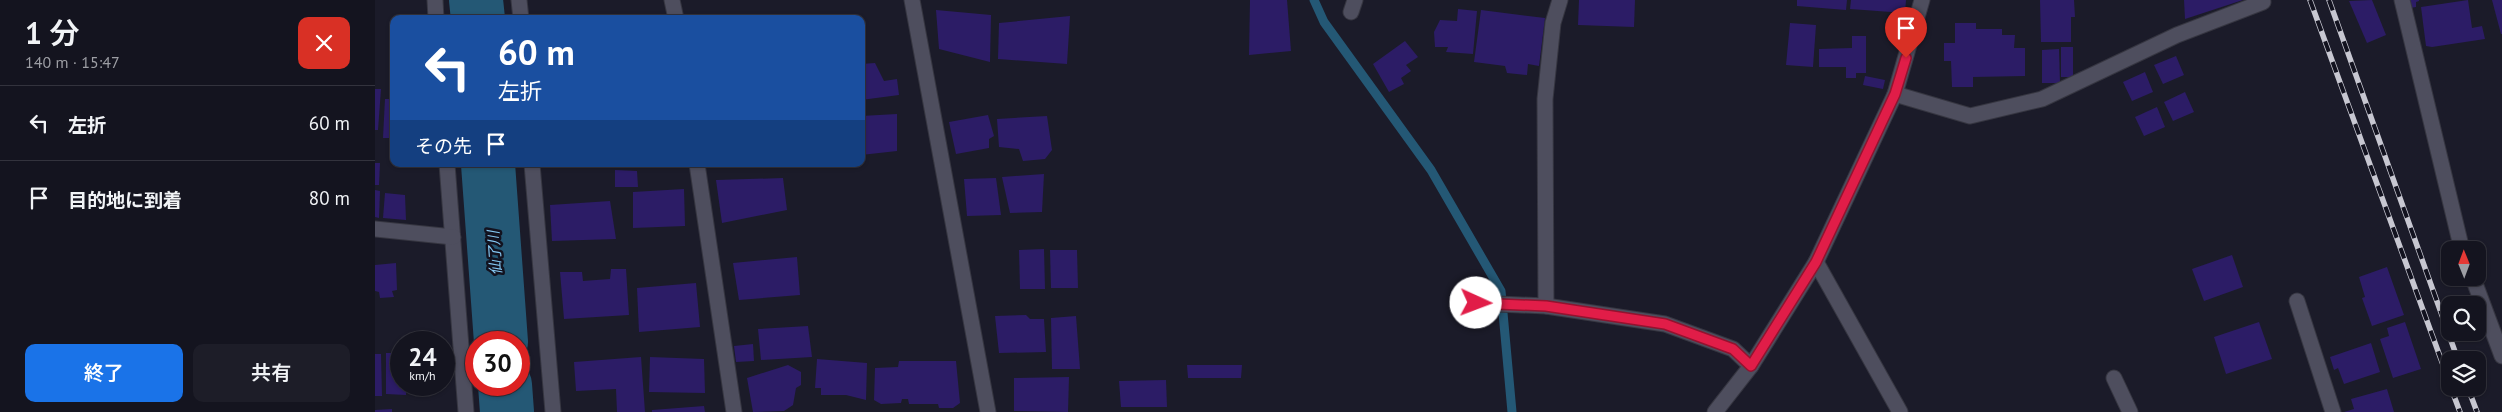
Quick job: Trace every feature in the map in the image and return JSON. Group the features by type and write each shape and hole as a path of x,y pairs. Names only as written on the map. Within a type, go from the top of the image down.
{"street":[{"path":"435,0 436,15"},
{"path":"519,0 521,15"},
{"path":"672,0 675,15"},
{"path":"912,0 988,412"},
{"path":"1546,306 1545,99 1553,23 1560,0"},
{"path":"1715,412 1751,366 1816,262 1895,94 1922,0"},
{"path":"2402,0 2459,241"},
{"path":"1895,94 1970,116 2042,99 2177,35 2263,2"},
{"path":"447,167 466,412"},
{"path":"532,167 553,412"},
{"path":"697,167 735,412"},
{"path":"375,228 453,237"},
{"path":"1816,262 1899,412"},
{"path":"2476,286 2502,356"},
{"path":"2297,301 2333,412"},
{"path":"1483,303 1546,306 1665,324 1733,349 1751,366"},
{"path":"2114,378 2129,412"}],"building":[{"path":"1250,0 1287,0 1291,51 1249,55"},
{"path":"1579,0 1635,0 1634,27 1578,25"},
{"path":"1797,0 1847,0 1846,10 1797,6"},
{"path":"1851,0 1906,0 1905,13 1850,9"},
{"path":"2040,0 2074,0 2075,17 2071,17 2071,42 2041,42"},
{"path":"2184,0 2243,0 2185,19"},
{"path":"2372,0 2386,35 2367,43 2349,1"},
{"path":"2409,0 2419,1 2416,2 2416,7 2410,8"},
{"path":"2468,0 2472,28 2482,26 2485,39 2432,47 2426,46 2421,7"},
{"path":"2492,0 2502,0 2502,34 2501,34"},
{"path":"1458,9 1477,11 1473,54 1446,52 1448,47 1435,47 1434,32 1440,20 1457,21"},
{"path":"936,10 991,15 990,62 939,49"},
{"path":"1481,10 1545,18 1539,66 1528,64 1527,75 1507,73 1505,66 1474,62"},
{"path":"1070,16 1067,64 998,59 999,23"},
{"path":"1790,23 1816,25 1813,67 1786,65"},
{"path":"1955,23 1976,23 1976,29 2002,29 2002,35 2015,35 2014,48 2025,48 2025,76 1973,77 1973,87 1952,87 1951,61 1944,61 1944,43 1955,43"},
{"path":"1852,36 1866,36 1866,73 1856,73 1856,78 1846,78 1846,67 1819,67 1819,49 1852,48"},
{"path":"1405,41 1418,57 1406,65 1411,71 1401,78 1404,84 1389,92 1373,64"},
{"path":"2061,47 2073,47 2073,77 2061,77"},
{"path":"2059,49 2060,83 2042,83 2042,50"},
{"path":"2176,56 2184,75 2163,84 2154,65"},
{"path":"875,63 884,81 897,79 899,95 865,99 865,64"},
{"path":"2145,72 2153,92 2132,101 2123,82"},
{"path":"1865,76 1885,80 1883,89 1863,85"},
{"path":"375,89 381,89 378,130 375,130"},
{"path":"2185,92 2194,112 2173,121 2164,102"},
{"path":"385,99 390,99 390,138 383,138"},
{"path":"2157,107 2165,127 2144,136 2135,117"},
{"path":"897,114 897,151 865,155 865,116"},
{"path":"988,115 994,136 989,139 989,148 956,154 949,122"},
{"path":"1047,116 1052,150 1045,159 1023,161 1019,149 999,147 997,119"},
{"path":"375,163 380,163 379,185 375,185"},
{"path":"615,170 637,171 638,187 615,187"},
{"path":"1044,174 1042,212 1010,213 1002,177"},
{"path":"783,178 787,210 722,223 716,180"},
{"path":"996,178 1001,215 967,216 964,179"},
{"path":"684,189 685,226 633,228 633,192"},
{"path":"375,190 380,191 379,218 375,217"},
{"path":"385,193 405,195 406,220 383,218"},
{"path":"610,201 616,239 552,241 550,205"},
{"path":"1044,249 1045,289 1020,289 1019,250"},
{"path":"1050,250 1077,250 1078,288 1051,288"},
{"path":"2232,255 2243,287 2204,301 2192,269"},
{"path":"797,257 800,295 739,300 733,263"},
{"path":"396,263 397,290 392,291 394,297 380,298 379,292 375,291 375,265"},
{"path":"2387,267 2404,315 2372,326 2362,298 2365,297 2359,277"},
{"path":"611,269 626,269 629,315 564,319 560,272 582,272 583,281 610,279"},
{"path":"696,283 700,327 639,332 637,288"},
{"path":"1026,315 1030,319 1044,319 1046,352 999,353 995,316"},
{"path":"1076,316 1080,369 1052,369 1051,318"},
{"path":"2259,322 2272,359 2226,374 2214,337"},
{"path":"2405,322 2421,369 2393,378 2380,339 2389,336 2387,328"},
{"path":"808,326 812,357 761,360 758,329"},
{"path":"2371,343 2380,372 2344,384 2338,368 2334,370 2330,357"},
{"path":"753,344 754,361 736,362 734,346"},
{"path":"386,353 390,353 390,394 386,394"},
{"path":"375,354 381,354 382,396 375,396"},
{"path":"641,357 645,412 617,412 616,389 576,391 574,362"},
{"path":"650,357 704,359 705,393 649,392"},
{"path":"817,359 867,363 866,400 846,395 821,395 821,388 815,388"},
{"path":"899,361 956,361 960,403 953,408 939,408 938,404 909,404 908,399 902,399 901,403 881,404 874,400 875,368 898,367"},
{"path":"788,365 801,372 801,385 796,388 793,405 784,411 753,412 747,378"},
{"path":"1187,365 1242,365 1241,378 1188,378"},
{"path":"1069,377 1068,412 1014,411 1014,378"},
{"path":"1166,380 1167,407 1121,407 1119,381"},
{"path":"2387,389 2394,412 2344,412 2354,409 2351,399"},
{"path":"704,406 705,412 652,412 652,410"},
{"path":"392,409 392,412 375,412 375,410"}],"waterway":[{"name":"仙了川","path":"476,0 478,15"},
{"path":"1314,0 1324,22 1431,170 1501,291 1512,412"},
{"name":"仙了川","path":"488,167 500,331"},
{"name":"仙了川","path":"506,396 507,412"}],"railway":[{"path":"2310,0 2441,359"},
{"path":"2329,0 2455,351"},
{"path":"2454,396 2460,412"},
{"path":"2471,396 2477,412"}],"route":[{"path":"1476,303 1546,306 1665,324 1733,349 1751,366 1816,262 1895,94 1906,58"}]}
